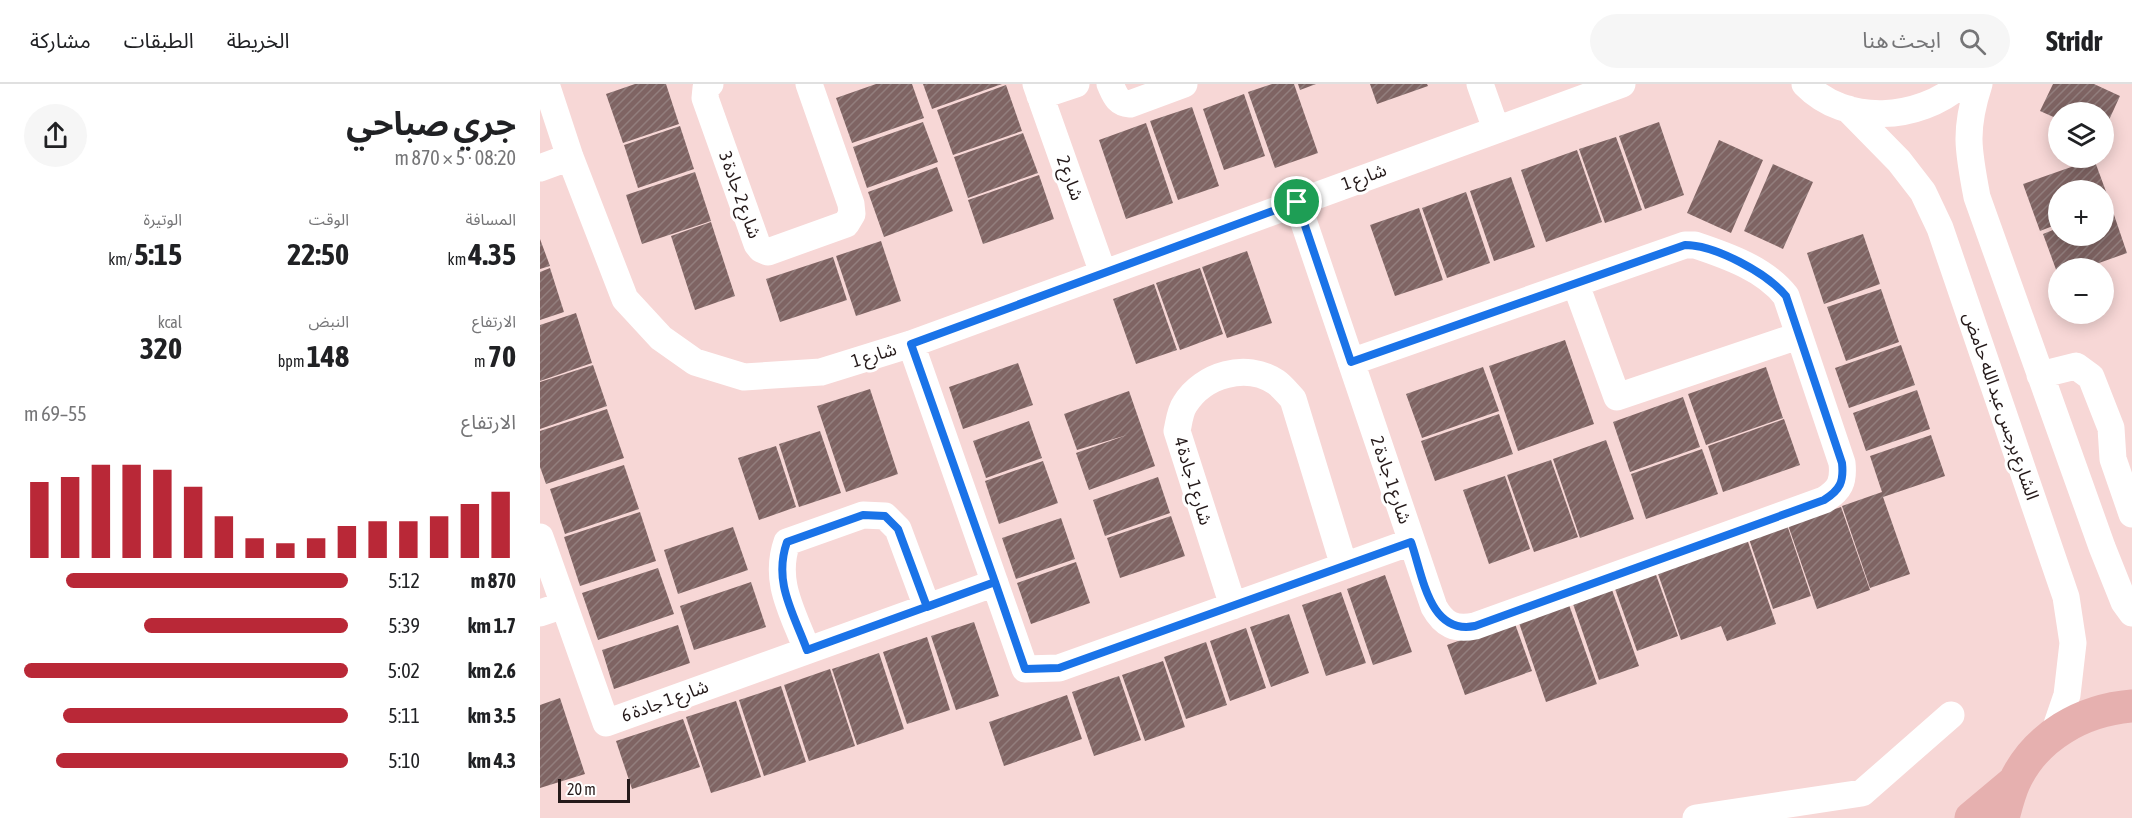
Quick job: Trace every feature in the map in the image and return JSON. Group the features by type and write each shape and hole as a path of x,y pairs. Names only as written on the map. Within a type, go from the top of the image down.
{"main road":[{"path":"2003,818 2014,782 2031,755 2054,733 2090,713 2132,706"},
{"path":"1971,818 2014,782"}],"street":[{"name":"شارع 1","path":"546,84 570,157 625,299 661,338 695,362 744,377 821,372 911,344 1622,84"},
{"name":"شارع 2 جادة 3","path":"710,84 706,88 705,98 757,244 768,252 846,224 852,214 851,204 809,84"},
{"path":"1038,90 1076,84"},
{"path":"1110,84 1116,99 1130,104 1184,84"},
{"path":"1480,84 1496,129"},
{"path":"1801,86 1848,109 1882,114 1916,110 1947,96 1961,84"},
{"path":"1979,84 1969,116 1969,154 1977,197 2102,547 2124,602 2132,613"},
{"name":"شارع 2","path":"1038,90 1104,273"},
{"name":"الشارع برجس عبد الله حامض","path":"1848,109 1905,169 1923,192 1940,228 2066,597 2073,643 2067,695 2054,733"},
{"path":"540,168 570,157"},
{"name":"شارع 1 جادة 2","path":"1297,202 1411,542 1434,607 1440,618 1450,626 1463,628 1824,500 1837,491 1843,479 1842,463 1786,296 1776,284 1759,272 1695,245 1685,245 1351,362"},
{"path":"1576,285 1617,397 1798,336"},
{"path":"911,344 1025,669 1059,668 1411,542"},
{"path":"2040,375 2076,366 2091,377 2111,428 2113,459 2132,514"},
{"name":"شارع 1 جادة 4","path":"1233,606 1177,431 1184,406 1190,396 1197,387 1219,375 1253,373 1276,382 1293,399 1344,566"},
{"path":"807,650 782,582 781,561 787,542 863,515 885,516 898,529 927,607"},
{"name":"شارع 1 جادة 6","path":"540,537 552,609 606,723 995,582"},
{"path":"1696,818 1862,793 1951,715"}],"building":[{"path":"635,84 666,84 679,124 623,143 606,94"},
{"path":"876,84 912,84 924,118 852,143 836,98"},
{"path":"923,84 1002,84 932,109"},
{"path":"1272,84 1294,84 1318,153 1275,168 1248,92"},
{"path":"1298,84 1316,84 1300,90"},
{"path":"1370,84 1427,84 1428,86 1377,104"},
{"path":"2053,84 2094,84 2120,96 2114,109 2114,102 2048,102 2048,115 2040,111"},
{"path":"1006,85 1022,131 953,155 937,110"},
{"path":"1244,94 1265,156 1224,170 1203,109"},
{"path":"1192,107 1219,186 1178,200 1150,121"},
{"path":"923,122 938,162 867,188 853,147"},
{"path":"1659,122 1684,195 1645,209 1619,136"},
{"path":"1146,123 1173,203 1126,219 1099,140"},
{"path":"680,126 694,169 638,188 624,145"},
{"path":"1023,133 1038,173 968,198 954,157"},
{"path":"1616,137 1642,210 1605,223 1579,149"},
{"path":"1719,140 1763,160 1731,233 1687,213"},
{"path":"1577,150 1602,222 1546,242 1521,170"},
{"path":"1773,164 1813,182 1783,249 1744,231"},
{"path":"937,167 953,211 884,237 868,192"},
{"path":"2068,168 2097,168 2102,180 2048,180 2048,228 2040,231 2023,184"},
{"path":"695,172 711,221 642,244 626,195"},
{"path":"1039,175 1054,219 983,244 968,200"},
{"path":"1511,177 1535,247 1494,261 1470,191"},
{"path":"1466,192 1490,263 1447,278 1422,208"},
{"path":"1419,208 1443,280 1395,296 1370,225"},
{"path":"2114,215 2127,253 2113,258 2052,258 2043,234 2048,232 2048,246 2114,246"},
{"path":"711,222 735,296 695,310 671,236"},
{"path":"1863,234 1880,284 1824,304 1807,253"},
{"path":"540,239 550,266 540,269"},
{"path":"881,241 901,301 856,316 836,256"},
{"path":"1247,251 1272,323 1227,338 1202,267"},
{"path":"833,257 847,300 780,322 766,279"},
{"path":"550,268 564,312 540,320 540,272"},
{"path":"1200,268 1223,334 1180,350 1156,283"},
{"path":"1154,284 1177,350 1136,364 1113,299"},
{"path":"1881,289 1899,342 1846,361 1827,307"},
{"path":"576,313 592,363 540,381 540,325"},
{"path":"1565,340 1594,424 1518,451 1489,366"},
{"path":"1901,345 1915,385 1849,408 1835,368"},
{"path":"1018,363 1033,405 963,429 949,387"},
{"path":"593,365 607,406 540,429 540,382"},
{"path":"1483,367 1499,411 1422,438 1406,394"},
{"path":"1766,367 1783,418 1706,445 1688,394"},
{"path":"870,389 898,474 846,492 817,406"},
{"path":"1917,390 1930,429 1866,451 1853,413"},
{"path":"1129,391 1155,466 1089,490 1076,453 1127,435 1077,450 1064,414"},
{"path":"1683,397 1700,447 1630,472 1613,422"},
{"path":"607,409 624,458 546,484 540,467 540,431"},
{"path":"1499,414 1513,454 1435,481 1421,441"},
{"path":"1784,419 1800,465 1723,492 1708,446"},
{"path":"1029,421 1042,458 986,478 973,441"},
{"path":"820,431 841,493 799,507 779,444"},
{"path":"1931,435 1945,476 1883,497 1910,574 1870,588 1842,506 1882,492 1870,456"},
{"path":"1606,440 1634,519 1580,538 1553,459"},
{"path":"776,446 796,507 759,520 738,458"},
{"path":"1702,449 1718,494 1646,519 1631,474"},
{"path":"1551,460 1578,537 1534,552 1507,475"},
{"path":"1043,461 1058,503 999,524 985,481"},
{"path":"624,465 639,509 565,534 550,489"},
{"path":"1505,476 1530,549 1489,564 1463,490"},
{"path":"1158,477 1170,513 1105,536 1093,500"},
{"path":"1841,507 1870,590 1817,609 1788,525"},
{"path":"640,512 656,561 580,586 564,537"},
{"path":"1171,516 1185,556 1120,578 1107,538"},
{"path":"1061,518 1075,559 1016,579 1002,538"},
{"path":"1787,525 1811,596 1773,609 1749,539"},
{"path":"733,527 748,570 678,594 664,550"},
{"path":"1747,539 1776,624 1727,641 1721,626 1681,640 1657,571"},
{"path":"1076,562 1090,603 1031,624 1017,583"},
{"path":"658,568 674,614 598,640 582,593"},
{"path":"1655,572 1678,636 1637,651 1614,586"},
{"path":"1385,575 1412,652 1373,665 1347,589"},
{"path":"751,582 766,627 694,650 680,606"},
{"path":"1611,587 1639,666 1599,680 1572,601"},
{"path":"1341,592 1366,663 1326,676 1302,605"},
{"path":"1568,602 1597,684 1546,702 1518,620"},
{"path":"1289,614 1309,673 1271,687 1250,627"},
{"path":"1514,621 1532,671 1465,695 1447,645"},
{"path":"974,622 999,696 956,710 931,636"},
{"path":"678,625 690,663 614,689 602,650"},
{"path":"1246,628 1266,688 1230,701 1210,641"},
{"path":"927,637 950,710 907,724 883,652"},
{"path":"1206,642 1227,705 1186,719 1164,657"},
{"path":"879,653 904,729 857,745 832,669"},
{"path":"1163,661 1185,727 1145,741 1122,675"},
{"path":"830,669 855,746 809,761 784,685"},
{"path":"1119,676 1141,740 1094,756 1072,692"},
{"path":"781,686 806,762 764,776 739,700"},
{"path":"1067,695 1082,739 1004,766 989,722"},
{"path":"560,698 585,774 540,788 540,705"},
{"path":"736,701 761,777 711,793 686,717"},
{"path":"683,719 700,767 632,789 616,741"}],"route":[{"path":"1297,202 911,344 995,582 927,607 807,650 782,582 781,561 787,542 863,515 885,516 898,529 927,607 995,582 1025,669 1059,668 1411,542 1440,618 1450,626 1463,628 1475,626 1824,500 1837,491 1843,479 1842,463 1786,296 1776,284 1759,272 1704,248 1685,245 1351,362 1297,202"}]}
